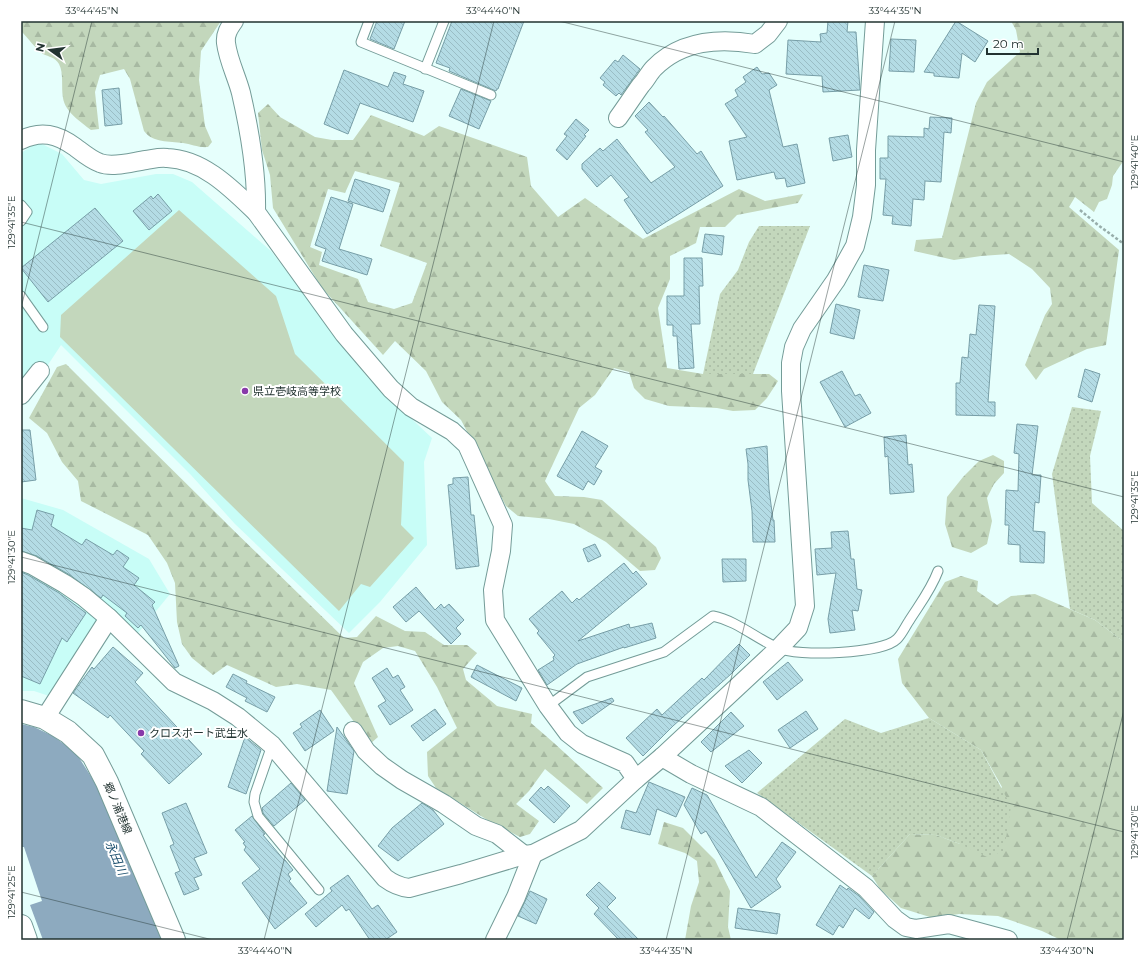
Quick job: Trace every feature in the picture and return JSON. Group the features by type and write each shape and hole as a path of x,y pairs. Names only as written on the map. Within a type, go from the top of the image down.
{"main road":[{"name":"郷ノ浦港線","path":"21,711 45,718 68,732 93,755 107,782 174,940"},
{"path":"21,926 26,940"}],"street":[{"path":"234,21 228,30 226,42 240,92 249,134 257,190 256,212"},
{"path":"618,118 654,68 679,49 703,42 735,40 756,44 768,34 778,21"},
{"path":"21,561 32,565 84,596 109,618 174,682 213,701 238,717 272,745 385,878 401,887 409,888 529,854 581,830 662,757 779,648 798,628 805,606 791,391 791,363 794,347 802,330 836,280 855,246 862,217 866,185 866,150 875,21"},
{"path":"21,140 39,134 51,135 74,146 89,158 101,164 114,165 165,158 189,161 209,172 256,212 344,334 391,389 411,407 452,431 467,445 503,525 502,551 492,590 495,620 548,706 568,733 582,744 625,763 636,779"},
{"path":"21,395 40,371"},
{"path":"45,718 109,618"},
{"path":"353,731 366,751 382,766 402,780 444,804 476,826 497,834 529,854"},
{"path":"662,757 691,774 761,808 866,888 895,919 906,927 916,929 949,924 1008,940"},
{"path":"495,940 510,906 516,897 529,854"}],"lane":[{"path":"369,21 361,42 491,95"},
{"path":"425,68 444,21"},
{"path":"21,205 27,212 21,221"},
{"path":"21,296 43,326"},
{"path":"548,706 587,677 664,652 713,616 726,619 779,648 797,652 852,652 881,647 896,639 933,584 938,571"},
{"path":"272,745 255,794 254,802 258,816 320,890"}],"path":[{"path":"1080,210 1124,244"}],"shaded area":[{"name":"県立壱岐高等学校","path":"38,142 62,154 84,180 101,184 156,174 173,174 192,182 271,251 367,377 432,438 424,462 427,545 380,602 349,633 235,524 191,475 61,345 21,406 21,153"},
{"path":"21,498 63,510 149,559 170,594 138,633 112,632 64,701 34,691 21,691"}],"green space":[{"path":"21,21 221,21 201,51 199,80 205,126 212,142 208,147 201,147 157,140 148,135 144,131 130,79 124,69 100,75 95,92 99,129 91,130 70,112 64,103 62,94 61,68 59,64 54,59 40,52 34,46 21,31"},
{"path":"1011,21 1124,21 1124,162 1113,176 1112,185 1107,199 1099,202 1094,212 1075,197 1069,207 1119,250 1106,345 1087,349 1044,369 1036,380 1025,365 1045,315 1052,304 1050,288 1032,269 1009,254 954,260 914,251 916,240 942,238 976,103 987,82 1020,52 1016,30"},
{"path":"268,104 280,117 315,137 332,140 353,140 371,115 424,136 439,126 527,157 531,186 558,217 585,198 643,239 739,189 765,201 803,194 798,203 737,215 725,227 700,227 696,243 670,256 670,279 658,308 667,368 703,374 769,374 778,381 767,398 755,410 733,411 717,408 669,406 645,399 634,388 629,372 614,368 595,395 579,408 545,481 555,496 584,497 602,500 656,547 661,558 655,570 640,571 606,542 574,524 549,519 518,516 506,506 461,420 442,402 426,371 395,341 383,355 322,288 273,208 270,175 262,150 258,113","holes":["355,171 400,183 380,246 427,263 412,303 394,309 368,302 358,279 319,265 322,252 310,247 328,189 345,193"]},
{"name":"県立壱岐高等学校","path":"179,210 276,296 295,354 404,462 401,525 414,538 370,587 361,584 339,611 60,337 61,315"},
{"path":"759,226 810,226 753,374 703,374 720,294 738,270 749,242"},
{"path":"66,364 344,638 357,637 376,616 405,631 425,632 444,645 467,645 477,653 463,669 466,680 497,706 532,714 531,723 603,788 587,804 545,769 529,791 516,804 539,821 530,834 520,837 489,821 436,788 428,776 427,752 457,728 437,687 415,651 398,646 383,648 363,662 354,683 378,737 370,744 331,690 297,684 276,687 227,665 213,675 192,658 182,644 177,622 175,583 167,563 148,535 81,501 78,481 62,462 47,433 29,418 57,367"},
{"path":"1072,407 1101,411 1090,456 1092,503 1124,531 1124,642 1095,620 1070,609 1052,474"},
{"path":"993,455 1004,461 1004,473 994,484 987,498 992,521 987,544 971,553 952,547 945,524 947,497 963,477 979,461"},
{"path":"961,576 978,581 977,591 997,605 1011,596 1035,594 1095,620 1124,642 1124,940 1061,940 1042,931 998,916 959,914 933,918 901,908 880,889 872,876 910,834 936,835 960,844 1002,787 981,750 929,718 902,683 898,659 945,582"},
{"path":"929,718 981,750 1011,806 1004,851 987,857 960,844 936,835 910,834 872,876 757,793 845,719 881,733"},
{"path":"664,822 683,828 715,860 730,891 728,927 731,940 685,940 691,906 699,882 697,861 685,853 658,844"}],"water":[{"name":"永田川","path":"21,724 34,727 53,736 76,753 108,807 163,940 43,940 30,905 42,901 24,847 21,847"}],"building":[{"path":"377,21 405,21 394,49 370,39"},
{"path":"452,21 524,21 496,91 449,71 450,68 436,63"},
{"path":"828,21 848,21 847,32 856,32 860,90 823,92 822,76 786,74 788,40 821,42 820,34 827,33"},
{"path":"956,21 988,41 975,62 962,53 959,78 934,76 934,73 924,72"},
{"path":"891,39 916,40 914,72 889,71"},
{"path":"623,55 640,69 621,95 619,93 616,96 603,85 605,82 600,78 615,60 618,62"},
{"path":"757,67 762,74 769,73 777,85 769,90 783,147 797,144 805,183 787,187 785,178 776,179 774,172 737,180 729,141 747,137 725,104 738,96 735,90 746,82 743,77"},
{"path":"344,70 388,87 394,72 406,76 403,84 424,91 413,122 360,103 348,134 324,124"},
{"path":"119,88 122,124 105,126 102,90"},
{"path":"461,89 491,101 479,129 449,116"},
{"path":"649,102 663,117 664,116 697,154 701,151 723,186 647,234 624,200 629,197 611,175 597,187 582,169 582,164 600,148 603,151 617,139 651,183 675,167 645,132 648,130 635,116"},
{"path":"930,117 952,118 951,133 944,132 941,182 925,181 924,200 913,199 911,226 892,224 893,216 883,215 886,179 880,179 880,158 888,158 888,136 924,137 924,128 929,129"},
{"path":"576,119 589,130 567,160 556,150 567,136 564,134"},
{"path":"848,135 852,157 833,161 829,138"},
{"path":"355,179 390,190 383,212 348,201"},
{"path":"158,194 172,211 149,230 133,211 151,196 153,199"},
{"path":"331,197 353,204 339,249 372,259 367,275 322,261 326,249 315,245"},
{"path":"95,208 123,241 48,302 21,268"},
{"path":"705,234 724,236 722,255 702,252"},
{"path":"684,258 702,258 703,286 699,286 700,324 691,324 694,368 679,369 677,336 673,336 673,325 667,325 667,296 684,296"},
{"path":"864,265 889,270 883,301 858,297"},
{"path":"836,304 860,310 854,339 830,333"},
{"path":"979,305 995,306 988,402 995,402 995,416 956,415 956,383 960,383 962,357 968,358 970,334 976,335"},
{"path":"1085,369 1100,374 1092,402 1078,397"},
{"path":"842,371 855,396 860,394 871,413 845,427 820,382"},
{"path":"1017,424 1038,426 1032,475 1041,475 1039,503 1035,502 1033,531 1045,532 1044,563 1020,562 1020,545 1008,544 1009,525 1005,525 1006,490 1018,491 1019,454 1014,453"},
{"path":"21,430 30,430 36,480 21,482"},
{"path":"582,431 608,446 595,467 602,471 594,485 588,481 583,490 557,476"},
{"path":"906,435 908,465 912,464 914,492 890,494 888,456 885,457 884,437"},
{"path":"767,446 769,489 774,520 775,542 753,542 752,511 746,449"},
{"path":"468,477 471,515 474,515 479,566 456,569 448,485 453,484 453,478"},
{"path":"37,510 54,515 51,526 82,545 86,539 113,555 117,550 129,558 123,567 139,578 134,585 155,602 152,605 179,666 175,668 141,625 138,628 125,616 127,613 103,595 101,598 70,575 37,556 21,551 21,528 32,530"},
{"path":"848,531 851,559 854,559 857,589 862,590 858,611 852,610 855,630 830,633 828,619 836,573 817,575 815,549 832,548 831,532"},
{"path":"595,544 601,556 588,562 583,549"},
{"path":"722,559 746,559 746,581 723,582"},
{"path":"624,563 633,574 636,571 647,584 578,641 629,624 630,628 652,623 656,638 624,647 577,664 547,685 538,670 554,660 553,657 555,655 537,633 539,631 529,619 562,591 572,603 577,598 579,600"},
{"path":"21,572 59,593 86,613 67,642 62,638 40,684 21,676"},
{"path":"416,587 435,610 441,604 444,608 449,604 464,620 456,628 461,634 451,644 419,611 406,622 393,607"},
{"path":"739,644 750,655 673,726 643,756 626,738 657,709 662,715 702,678 704,680"},
{"path":"113,647 143,673 135,682 202,754 169,784 141,754 144,751 110,715 108,718 73,693 92,667 94,669"},
{"path":"788,662 803,680 777,700 763,682"},
{"path":"477,665 522,688 516,701 471,677"},
{"path":"387,668 393,678 398,675 405,687 400,690 413,710 390,725 378,706 386,701 372,678"},
{"path":"233,674 247,681 246,683 275,697 267,712 245,701 247,698 226,687"},
{"path":"612,698 614,701 582,724 573,712"},
{"path":"435,709 446,724 423,741 411,726"},
{"path":"320,710 334,731 305,751 293,733 302,727 300,724"},
{"path":"806,711 818,729 790,748 778,730"},
{"path":"731,712 744,726 711,752 701,742"},
{"path":"337,727 354,751 347,794 327,791"},
{"path":"245,737 261,750 246,794 228,787"},
{"path":"749,750 762,763 742,783 725,766"},
{"path":"649,782 685,797 676,817 657,809 650,835 621,828 626,810 636,813"},
{"path":"291,783 305,800 274,826 263,813 262,808"},
{"path":"548,786 570,806 554,823 529,800 541,787 544,790"},
{"path":"692,788 707,795 756,878 782,842 796,852 776,879 781,887 751,908 706,831 701,834 684,805"},
{"path":"186,803 207,853 194,858 202,875 194,878 199,889 184,895 175,873 180,871 170,846 174,844 162,813"},
{"path":"422,803 433,810 444,824 398,861 378,846 392,828"},
{"path":"252,816 265,834 263,835 293,870 288,874 291,879 289,881 307,903 275,929 242,883 260,869 244,850 246,847 243,843 245,842 235,830"},
{"path":"348,875 372,909 378,905 397,932 385,940 370,940 349,909 346,911 342,905 316,927 305,914 332,891 330,888"},
{"path":"599,882 616,898 607,907 639,940 619,940 594,914 599,908 586,895"},
{"path":"840,885 847,890 848,888 859,896 874,912 869,919 855,908 843,928 839,925 833,935 816,925"},
{"path":"530,891 547,899 536,924 518,916"},
{"path":"738,908 780,914 777,934 735,928"}],"place":[{"name":"県立壱岐高等学校","path":"245,391"},
{"name":"クロスポート武生水","path":"141,733"}]}
